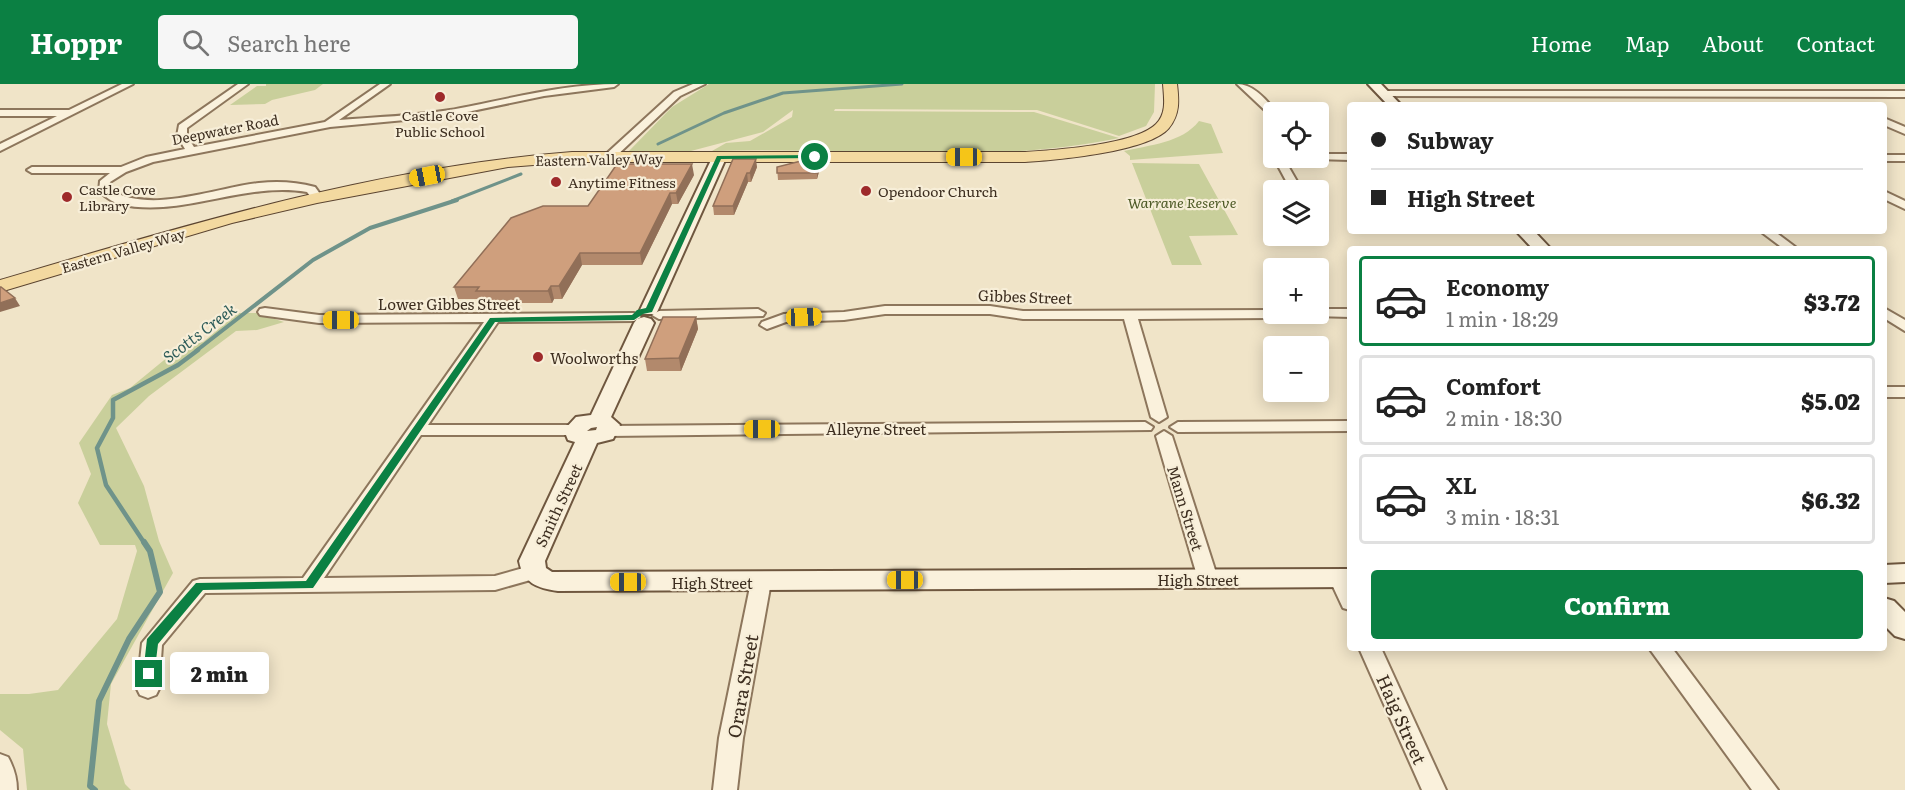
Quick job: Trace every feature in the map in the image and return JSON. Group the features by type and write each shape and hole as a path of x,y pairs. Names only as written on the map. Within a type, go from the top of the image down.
{"main road":[{"name":"Eastern Valley Way","path":"0,286 227,219 317,198 508,162 609,157 1025,157 1109,148 1145,137 1162,127 1172,108 1170,84"}],"street":[{"path":"0,148 126,84"},
{"path":"190,151 182,136 182,127 244,84"},
{"path":"330,124 386,84"},
{"name":"Deepwater Road","path":"317,198 311,189 283,184 165,203 126,204 115,200 103,190 105,181 122,170 150,159 330,124 448,112 590,85 614,84"},
{"path":"609,157 676,94 701,84"},
{"path":"1241,84 1263,102"},
{"path":"1260,84 1265,102"},
{"path":"1374,84 1392,102"},
{"path":"1686,84 1704,94"},
{"path":"1797,84 1842,102"},
{"path":"1384,94 1905,94"},
{"path":"1570,94 1582,102"},
{"path":"0,113 72,112"},
{"path":"1887,122 1905,131"},
{"path":"1329,157 1347,157"},
{"name":"Smith Street","path":"534,572 532,561 719,158"},
{"path":"1887,158 1905,158"},
{"path":"32,170 122,170"},
{"path":"1887,196 1905,206"},
{"path":"1527,234 1540,246"},
{"path":"1770,234 1788,246"},
{"name":"Gibbes Street","path":"762,319 844,316 885,310 990,310 1023,315 1263,314"},
{"name":"Lower Gibbes Street","path":"265,312 319,319 647,316 762,319"},
{"path":"1329,313 1347,313"},
{"path":"1130,314 1159,417"},
{"path":"1887,314 1905,327"},
{"path":"309,585 493,319"},
{"path":"1887,392 1905,392"},
{"path":"1171,432 1169,419 1159,417 1146,421 1144,427 1154,435 1171,432 1347,426"},
{"name":"Alleyne Street","path":"416,430 1144,427"},
{"name":"Mann Street","path":"1171,432 1208,579"},
{"path":"148,689 152,643 200,586 495,583 534,572"},
{"name":"High Street","path":"534,572 545,580 558,582 1344,578"},
{"path":"1887,574 1905,573"},
{"name":"Orara Street","path":"725,790 731,738 761,582"},
{"path":"1887,611 1905,629"},
{"name":"Haig Street","path":"1371,651 1434,790"},
{"path":"1662,651 1766,790"},
{"path":"0,764 5,780 5,790"}],"green space":[{"path":"266,84 323,84 315,90 272,100 265,104 230,105 257,86 266,86"},
{"path":"709,84 1155,84 1154,112 1146,126 1119,136 1037,110 835,109 834,111 1034,112 1119,138 1069,146 967,153 712,151 726,143 750,141 792,117 793,110 763,132 691,151 628,152 672,107"},
{"path":"1199,121 1211,124 1223,153 1130,160 1130,156 1124,151 1174,139"},
{"name":"Warrane Reserve","path":"1132,163 1199,164 1238,235 1189,236 1202,265 1172,265"},
{"path":"238,313 256,313 284,322 257,330 236,331 149,396 116,428 144,486 159,541 173,573 111,684 107,724 125,784 131,790 27,790 23,749 0,730 0,694 29,694 58,690 117,619 137,551 135,545 100,545 78,503 91,474 79,443 112,395 130,388 180,347 203,342"}],"building":[{"path":"733,159 756,159 750,173 747,173 733,206 713,206"},
{"path":"801,161 820,161 817,173 777,173 777,167"},
{"path":"617,164 692,164 676,193 670,193 640,253 580,253 559,286 551,286 548,291 476,291 479,287 454,287 511,218 543,206 588,206"},
{"path":"1,287 15,298 0,303"},
{"path":"663,317 696,317 679,358 645,359"}],"waterway":[{"name":"Scotts Creek","path":"658,144 724,113 783,93 902,84"},
{"name":"Scotts Creek","path":"452,201 521,174"},
{"name":"Scotts Creek","path":"196,351 313,260 370,228 457,200"},
{"name":"Scotts Creek","path":"145,544 106,485 97,448 113,418 113,400 178,365 198,350"},
{"name":"Scotts Creek","path":"95,790 90,786 99,701 129,639 160,592 150,551 144,542"}],"place":[{"name":"Castle Cove Public School","path":"440,97"},
{"name":"Anytime Fitness","path":"556,182"},
{"name":"Opendoor Church","path":"866,191"},
{"name":"Castle Cove Library","path":"67,197"},
{"name":"Woolworths","path":"538,357"}],"route":[{"path":"149,674 152,643 200,586 309,585 493,319 634,317 640,312 649,310 719,158 815,157"}]}
